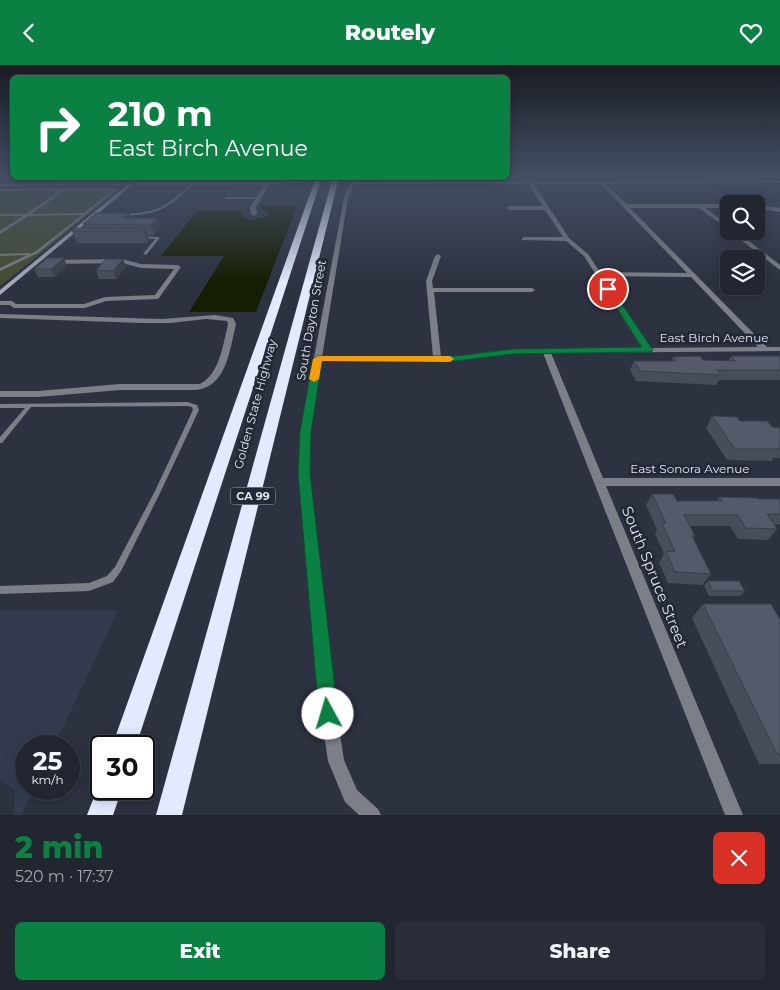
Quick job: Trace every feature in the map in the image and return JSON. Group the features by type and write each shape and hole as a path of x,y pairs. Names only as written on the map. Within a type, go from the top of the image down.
{"highway":[{"name":"Golden State Highway","path":"128,735 308,212"},
{"name":"Golden State Highway","path":"169,815 339,212"},
{"path":"100,815 105,800"}],"main road":[{"path":"0,293 98,212"}],"street":[{"name":"South Dayton Street","path":"344,212 305,432 304,473 328,714 336,761 351,796 372,815"},
{"path":"550,212 567,239 586,255 648,350"},
{"path":"632,212 765,349"},
{"path":"708,212 720,222"},
{"path":"524,239 567,239"},
{"path":"744,240 780,268"},
{"path":"437,359 430,274 437,262 438,256"},
{"path":"0,303 12,303 14,306 85,306 105,299 157,297 178,267 141,266 122,261 38,262"},
{"path":"599,274 692,275"},
{"path":"430,291 532,290"},
{"path":"0,316 65,317 109,321 180,321 221,316 230,319 232,324 219,370 214,379 206,385 193,387 101,388 38,394 0,394"},
{"name":"East Birch Avenue","path":"318,359 437,359 472,357 513,351 780,349"},
{"name":"South Spruce Street","path":"546,351 734,815"},
{"name":"East Sonora Avenue","path":"599,482 780,482"}],"lane":[{"path":"0,233 32,212"},
{"path":"0,270 33,254 88,212"},
{"path":"114,215 156,212"},
{"path":"96,214 105,215"},
{"path":"0,215 84,215"},
{"path":"68,237 78,237"},
{"path":"136,237 158,238 145,254"},
{"path":"0,255 33,254"},
{"path":"0,406 187,404 195,406 196,410 154,500 118,569 110,579 89,587 0,590"},
{"path":"0,441 30,405"}],"shaded area":[{"path":"0,212 92,212 0,286"},
{"path":"196,212 242,212 242,217 251,220 269,216 267,212 295,212 256,312 189,312 224,256 161,256"},
{"path":"0,611 118,611 59,735 15,735 15,790 0,781"},
{"path":"15,790 15,800 28,800 21,815 14,815"}],"building":[{"path":"96,213 129,213 123,218 157,218 151,225 83,224"},
{"path":"75,228 146,229 144,231 72,231"},
{"path":"47,258 64,258 51,269 34,269"},
{"path":"106,259 123,259 113,271 96,270"},
{"path":"700,356 703,360 735,361 731,356 780,356 780,370 717,370 721,375 640,371 634,361 676,361 673,357"},
{"path":"712,416 737,417 740,421 767,421 772,427 780,428 780,449 735,449"},
{"path":"652,494 673,494 677,501 722,501 719,497 780,499 780,514 767,514 777,529 746,528 738,515 684,515 711,574 675,572 666,551 675,552 662,523 666,523"},
{"path":"708,581 739,581 745,591 713,591"},
{"path":"703,604 771,604 780,620 780,754 777,754"}],"slow traffic":[{"path":"314,379 318,359 450,359"}],"route":[{"path":"328,714 304,473 305,432 318,359 456,359 513,351 648,350 608,289"}]}
